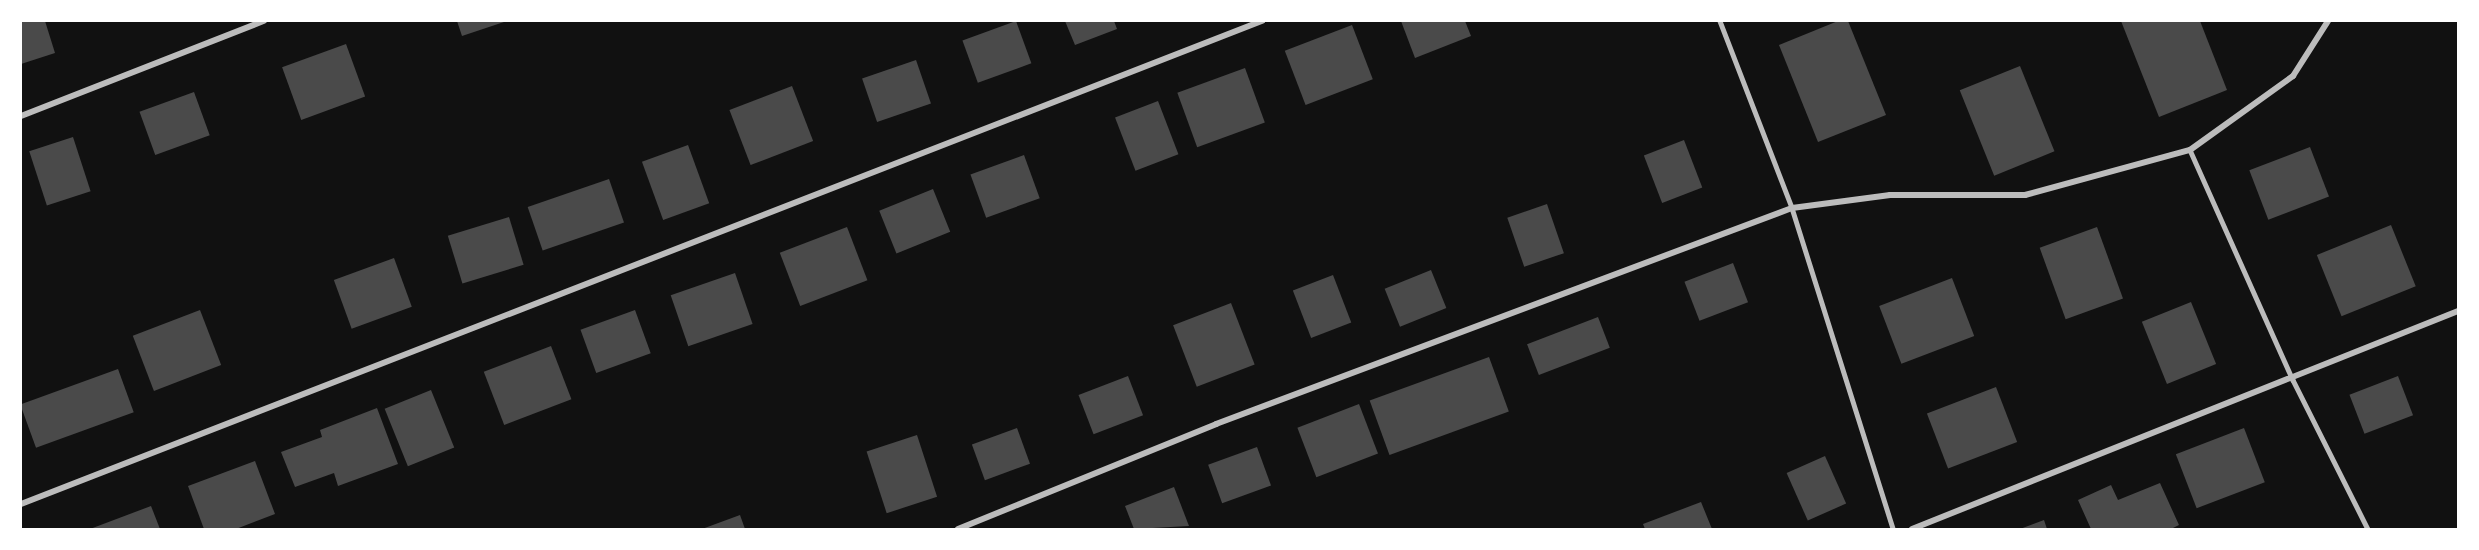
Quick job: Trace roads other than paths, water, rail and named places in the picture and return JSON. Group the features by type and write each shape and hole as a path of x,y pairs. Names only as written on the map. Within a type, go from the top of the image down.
{"street":[{"path":"21,116 264,21"},
{"path":"21,504 1262,21"},
{"path":"958,529 1216,424 1792,208 1890,195 2025,195 2190,150 2293,76 2328,21"},
{"path":"1912,529 2293,380 2458,311"}],"lane":[{"path":"1720,21 1792,208 1893,529"},
{"path":"2190,150 2293,380 2368,529"}]}
